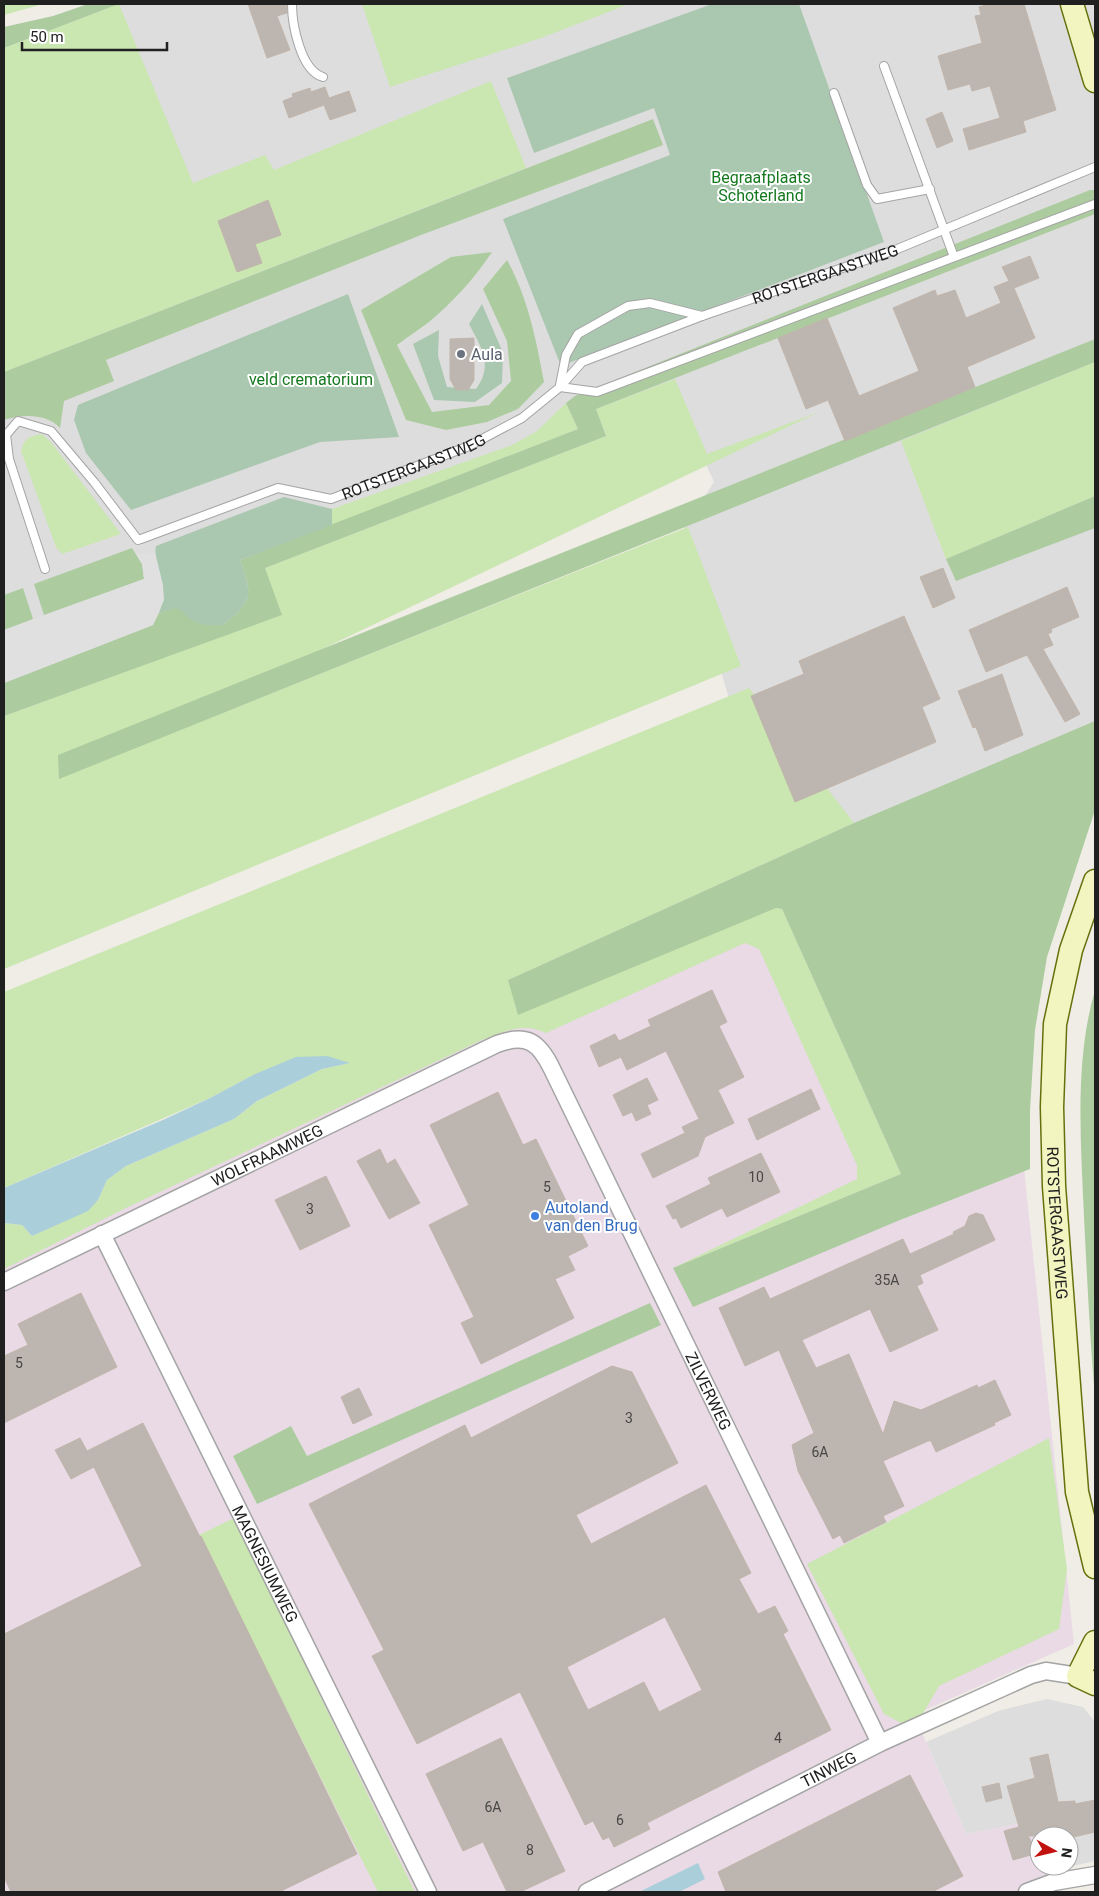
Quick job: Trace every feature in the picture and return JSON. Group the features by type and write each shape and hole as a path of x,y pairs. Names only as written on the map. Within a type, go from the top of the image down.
{"street":[{"path":"1072,4 1095,81"},
{"name":"ROTSTERGAASTWEG","path":"1095,881 1071,950 1056,1024 1052,1107 1054,1186 1077,1492 1095,1567"},
{"name":"WOLFRAAMWEG","path":"4,1282 497,1044 517,1039 532,1043"},
{"name":"ZILVERWEG","path":"532,1043 544,1052 880,1743"},
{"name":"MAGNESIUMWEG","path":"102,1234 428,1892"},
{"path":"1087,1680 1095,1642"},
{"name":"TINWEG","path":"587,1892 880,1743 1030,1675 1062,1672 1087,1680"},
{"path":"1027,1892 1054,1882 1095,1875"}],"lane":[{"path":"292,4 295,34 308,66 315,75 323,77"},
{"path":"884,66 954,257"},
{"path":"834,93 867,185 877,199 930,189"},
{"name":"ROTSTERGAASTWEG","path":"5,435 18,422 51,431 140,540 278,488 331,499 469,446 522,418 560,387 582,362 702,316 895,250 1095,167"},
{"name":"ROTSTERGAASTWEG","path":"560,387 597,392 1095,204"},
{"path":"560,387 566,356 578,334 628,306 650,303 702,316"},
{"path":"5,435 9,459 45,569"}],"shaded area":[{"path":"113,4 1095,4 1095,739 791,864 732,710 682,531 714,482 679,404 4,733 4,389"},
{"path":"155,552 163,585 164,600 153,625 4,683 4,630 144,579 142,564 136,554"},
{"path":"747,939 1024,1169 1074,1644 914,1715 966,1834 1034,1821 1035,1826 1029,1826 1029,1876 1047,1876 1051,1892 4,1892 4,1262 493,1030 555,1024"},
{"path":"1047,1699 1083,1707 1095,1722 1095,1861 1079,1865 1079,1826 1035,1826 1034,1821 966,1834 926,1742 998,1711"}],"green space":[{"path":"4,4 43,4 4,15"},
{"path":"88,4 119,4 4,48 4,27 53,16"},
{"path":"119,4 193,183 265,155 274,170 491,81 526,168 4,372 4,48"},
{"path":"362,4 629,4 541,38 390,87"},
{"name":"Begraafplaats Schoterland","path":"712,4 799,4 884,242 561,366 503,219 670,155 654,108 534,153 507,78"},
{"path":"653,119 663,145 421,235 106,360 114,381 64,401 60,428 55,423 34,416 4,420 4,372"},
{"path":"1090,190 1095,190 1095,214 596,409 606,436 265,568 282,615 4,716 4,683 153,625 159,613 175,607 183,610 194,621 223,625 240,610 248,597 247,582 240,560 578,429 566,403 575,396"},
{"path":"492,252 471,280 447,306 429,322 397,345 432,412 489,405 511,381 507,341 483,289 507,260 526,304 544,382 518,409 487,422 446,430 406,420 361,310 451,257"},
{"name":"veld crematorium","path":"348,294 399,437 320,442 131,510 86,453 74,420 78,405"},
{"path":"482,304 503,353 502,383 475,402 434,400 413,344 439,330 438,356 447,387 476,389 484,372 485,364 481,348 469,324"},
{"path":"1095,339 1095,362 59,779 58,755"},
{"path":"1095,362 1095,496 946,559 901,441"},
{"path":"675,379 707,454 819,412 316,652 59,755 59,778 688,527 741,666 4,969 4,716 281,615 265,568 606,436 596,409"},
{"path":"566,403 578,429 332,525 332,509 512,445 537,431"},
{"path":"42,434 51,442 121,534 62,554 56,547 21,451 28,438"},
{"path":"1095,496 1095,528 956,581 946,559"},
{"path":"284,497 332,509 332,525 240,560 247,582 248,597 240,610 223,625 197,623 178,608 159,613 163,593 156,563 156,546"},
{"path":"132,548 142,564 144,579 44,615 34,584"},
{"path":"23,588 33,619 4,630 4,595"},
{"path":"749,688 854,823 508,980 776,908 782,909 901,1174 673,1268 857,1179 857,1165 759,949 745,943 546,1033 530,1028 522,1028 506,1031 482,1040 126,1208 4,1269 4,1223 22,1225 32,1236 98,1200 107,1180 126,1166 234,1119 257,1101 322,1069 349,1063 253,1075 212,1097 4,1188 4,992"},
{"path":"1095,721 1095,810 1047,957 1035,1030 1030,1110 1030,1169 900,1220 693,1307 673,1268 901,1174 782,909 776,908 518,1015 508,980 854,823"},
{"path":"1095,990 1095,1399 1084,1217 1080,1103 1084,1045 1088,1017"},
{"path":"650,1303 661,1325 257,1504 233,1456 291,1426 307,1456"},
{"path":"1049,1438 1067,1569 1059,1629 939,1686 921,1717 905,1725 884,1714 807,1564"},
{"path":"234,1518 415,1892 378,1892 199,1535"}],"water":[{"path":"327,1056 350,1063 322,1069 257,1101 234,1119 126,1166 107,1180 98,1200 88,1211 32,1236 22,1225 4,1223 4,1188 165,1119 253,1075 296,1057"},
{"path":"698,1863 705,1879 679,1892 639,1892"}],"building":[{"path":"248,4 286,4 287,13 277,16 290,50 267,58"},
{"path":"989,4 1024,4 1056,110 1023,121 1026,132 969,150 963,129 1000,118 990,86 972,91 970,84 948,90 938,56 982,43 975,16 981,15 979,7"},
{"path":"325,87 329,98 349,91 356,111 330,120 324,105 289,118 283,101 293,97 292,94 310,88 311,92"},
{"path":"942,112 953,141 937,148 926,119"},
{"path":"268,200 281,235 255,244 262,263 237,272 218,221"},
{"path":"1030,256 1039,278 1014,288 1035,338 967,367 975,387 845,441 828,400 806,409 778,338 827,318 859,396 919,371 893,308 935,290 937,296 955,290 966,318 1001,303 994,287 1009,281 1002,267"},
{"path":"474,338 474,380 468,390 456,390 450,379 450,339"},
{"path":"943,568 955,598 933,608 920,577"},
{"path":"1067,587 1079,617 1051,629 1052,632 1048,634 1053,645 1043,649 1080,714 1065,722 1027,655 986,672 969,630"},
{"path":"904,616 940,699 922,707 936,742 795,802 751,696 804,674 799,661"},
{"path":"1002,674 1023,735 985,751 976,727 973,728 958,691"},
{"path":"712,990 727,1022 719,1026 744,1077 718,1090 734,1123 705,1137 698,1156 653,1178 641,1154 685,1133 682,1127 699,1119 666,1051 627,1070 621,1057 599,1067 590,1046 615,1034 619,1041 651,1026 648,1020"},
{"path":"647,1078 658,1100 647,1105 651,1114 636,1121 632,1112 623,1116 613,1095"},
{"path":"811,1089 820,1109 757,1140 748,1119"},
{"path":"498,1092 523,1145 536,1139 588,1246 568,1256 575,1270 555,1279 574,1318 481,1364 461,1323 474,1317 429,1225 469,1205 430,1125"},
{"path":"380,1149 387,1164 395,1159 420,1203 389,1219 357,1161"},
{"path":"761,1153 780,1192 727,1217 722,1208 681,1228 676,1218 673,1219 666,1206 711,1184 708,1178"},
{"path":"326,1176 350,1226 300,1250 275,1200"},
{"path":"976,1213 983,1215 995,1240 920,1275 923,1283 917,1286 938,1330 890,1352 870,1309 802,1340 816,1368 849,1354 883,1434 894,1401 921,1410 977,1385 978,1388 995,1380 1011,1415 994,1423 995,1425 936,1452 931,1441 928,1441 883,1461 904,1506 883,1516 886,1522 844,1543 840,1535 833,1539 798,1471 792,1445 814,1433 779,1350 745,1366 719,1308 764,1287 770,1299 903,1239 910,1254 954,1234 953,1232 965,1226 969,1216"},
{"path":"81,1293 117,1367 4,1423 4,1356 28,1345 18,1324"},
{"path":"612,1366 632,1372 678,1463 576,1515 591,1544 706,1485 751,1573 739,1579 758,1614 775,1606 788,1631 783,1634 831,1730 647,1823 650,1829 614,1847 609,1837 603,1840 593,1821 585,1825 520,1692 417,1744 372,1656 384,1650 309,1504 465,1425 471,1438","holes":["665,1617 702,1690 659,1712 644,1682 588,1710 567,1667"]},
{"path":"359,1388 372,1415 353,1424 341,1397"},
{"path":"143,1423 201,1536 357,1854 279,1892 11,1892 4,1877 4,1634 142,1566 94,1467 71,1479 55,1450 80,1438 87,1451"},
{"path":"501,1738 565,1871 520,1892 507,1892 483,1842 463,1851 426,1774"},
{"path":"1048,1754 1058,1802 1075,1801 1075,1804 1095,1800 1095,1832 1079,1836 1079,1826 1029,1826 1029,1856 1013,1860 1004,1831 1019,1827 1007,1786 1035,1778 1030,1758"},
{"path":"910,1775 963,1876 932,1892 726,1892 718,1872"},
{"path":"999,1783 1002,1798 986,1802 982,1787"}],"place":[{"name":"Aula","path":"461,354"},
{"name":"Autoland van den Brug","path":"535,1216"}]}
